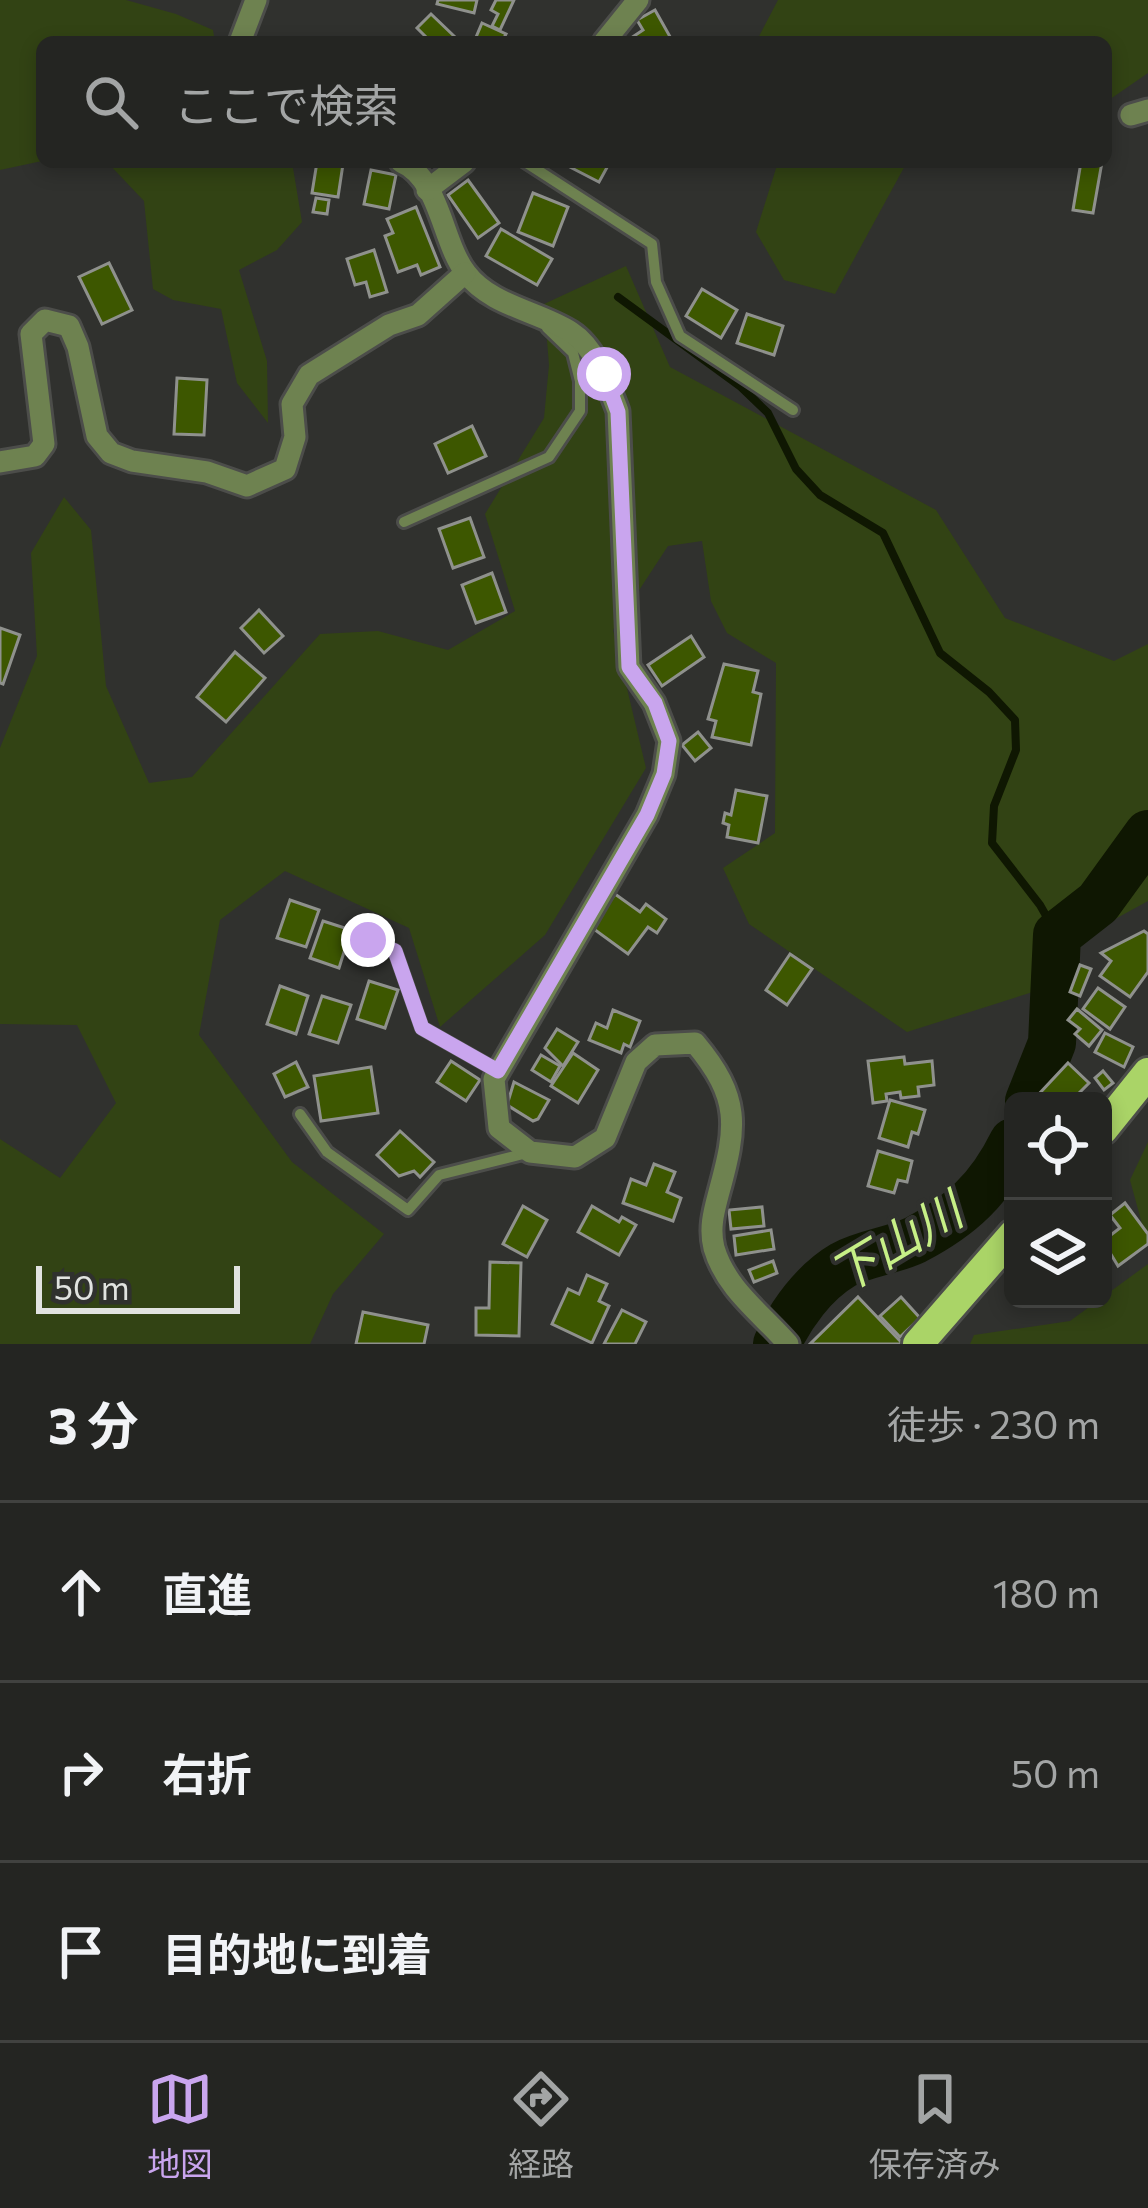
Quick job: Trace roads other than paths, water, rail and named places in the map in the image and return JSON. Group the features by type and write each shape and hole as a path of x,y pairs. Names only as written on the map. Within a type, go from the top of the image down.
{"main road":[{"path":"1112,1118 1148,1072"},
{"path":"918,1344 1004,1245"}],"street":[{"path":"242,36 256,0"},
{"path":"609,36 638,0"},
{"path":"411,168 427,190 465,273 491,295 574,334 604,374 618,412 629,667 655,703 669,741 664,774 647,815 494,1079 499,1128 530,1152 575,1157 605,1138 636,1062 655,1045 695,1043 731,1095 730,1151 711,1221 713,1246 730,1285 788,1344"},
{"path":"427,190 456,168"},
{"path":"0,462 35,456 44,444 31,334 45,320 69,326 97,436 111,453 247,485 285,470 295,437 292,404 309,375 389,325 418,315 465,273"}],"lane":[{"path":"534,168 652,244 656,282 680,336 793,410"},
{"path":"404,522 549,457 580,411 573,353 534,315"},
{"path":"368,940 395,951 422,1028 498,1071"},
{"path":"300,1114 327,1152 408,1210 439,1175 530,1152"}],"waterway":[{"path":"618,297 741,387 768,413 796,469 820,495 883,533 940,653 1015,720 1016,750 994,806 992,843 1057,935"},
{"name":"下山川","path":"1033,1092 1052,1043 1057,935 1098,903 1148,834"},
{"name":"下山川","path":"777,1344 796,1310 822,1280 851,1261 906,1244 946,1221 973,1200 1004,1157"}]}
